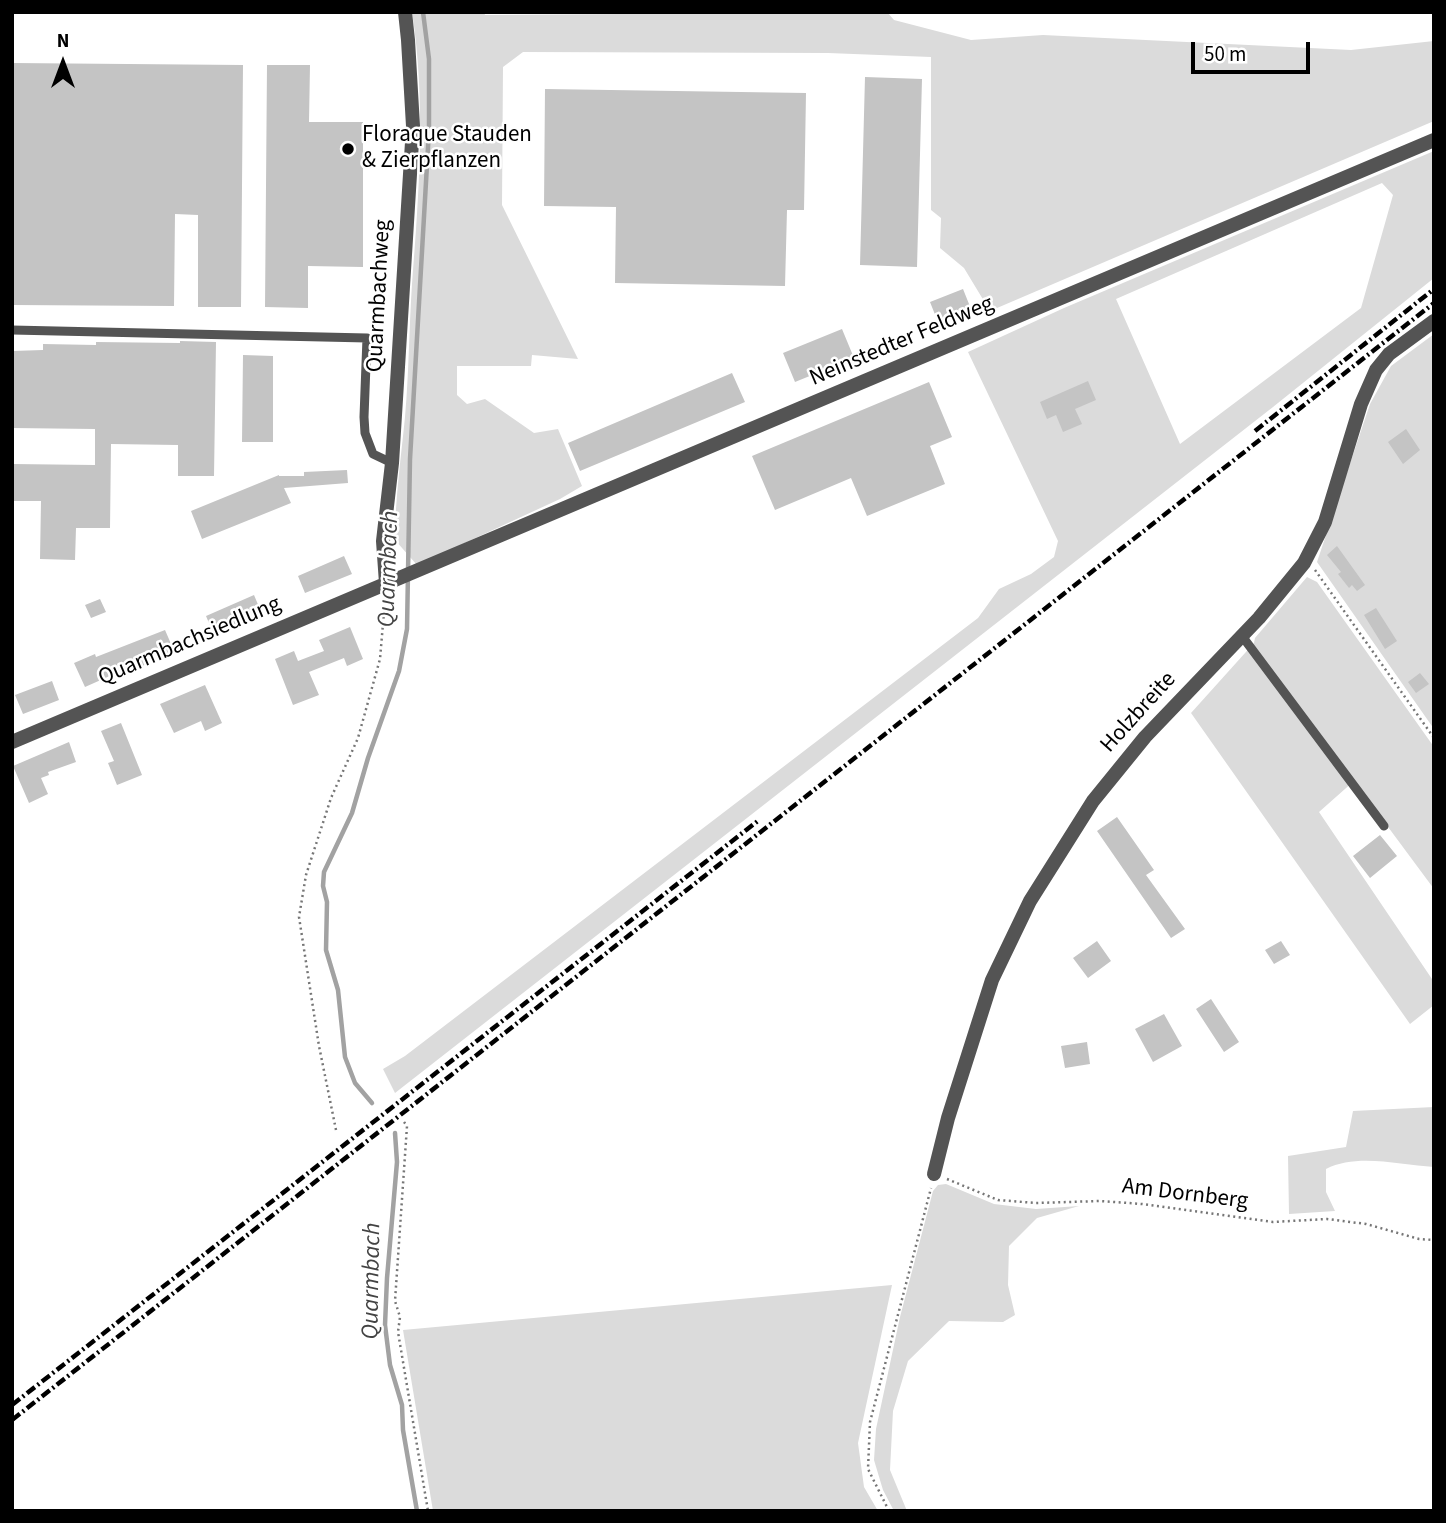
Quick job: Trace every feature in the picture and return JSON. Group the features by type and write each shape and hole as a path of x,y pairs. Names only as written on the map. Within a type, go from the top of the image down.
{"street":[{"name":"Quarmbachweg","path":"392,581 383,541 392,463 412,126 405,12"},
{"name":"Neinstedter Feldweg","path":"392,581 1434,140"},
{"name":"Holzbreite","path":"934,1174 948,1118 992,980 1030,901 1093,801 1145,737 1242,636 1304,563 1325,522 1361,404 1376,370 1390,354 1434,321"},
{"name":"Quarmbachsiedlung","path":"12,742 392,581"}],"lane":[{"path":"12,330 367,338 365,433 373,454 392,463"},
{"path":"1242,636 1384,826"}],"path":[{"path":"1304,563 1314,568 1434,738"},
{"path":"336,1130 319,1046 299,917 306,875 331,798 359,738 380,659 392,581"},
{"path":"404,1122 407,1126 395,1301 400,1317 398,1332 428,1511"},
{"path":"889,1511 868,1469 870,1422 934,1174"},
{"name":"Am Dornberg","path":"934,1174 998,1200 1036,1203 1132,1203 1273,1222 1327,1219 1367,1224 1419,1239 1434,1240"}],"shaded area":[{"path":"412,12 484,12 485,15 887,12 894,20 971,40 1043,35 1351,50 1434,41 1434,121 990,311 964,268 940,248 941,218 931,210 931,57 828,53 523,52 503,67 502,205 578,359 532,355 531,366 457,366 457,395 467,404 485,399 534,433 558,429 582,486 560,499 417,565 395,540 419,182 419,80"},
{"path":"1434,151 1434,278 1273,407 395,1093 383,1069 405,1056 978,618 999,589 1031,574 1054,557 1058,541 968,352 1064,308","holes":["1382,183 1393,195 1361,308 1180,444 1116,299"]},
{"path":"1434,334 1434,729 1317,562 1370,404 1391,366"},
{"path":"1307,577 1317,582 1434,747 1434,889 1354,781 1319,812 1434,982 1434,1005 1410,1024 1191,713 1254,643 1255,638"},
{"path":"1434,1107 1434,1167 1379,1161 1338,1164 1326,1169 1326,1192 1335,1211 1289,1214 1288,1156 1346,1147 1353,1111"},
{"path":"946,1184 994,1204 1036,1209 1079,1206 1037,1218 1009,1246 1008,1285 1015,1315 1003,1322 949,1321 908,1361 893,1411 890,1470 907,1511 894,1511 883,1490 874,1460 876,1429 900,1317 933,1191 938,1185"},
{"path":"892,1285 858,1443 864,1487 878,1511 433,1511 403,1330"}],"building":[{"path":"12,63 243,65 241,307 198,307 198,215 175,214 174,306 12,305"},
{"path":"267,65 310,65 309,122 363,122 363,267 308,266 308,308 265,307"},
{"path":"865,77 922,79 917,267 860,265"},
{"path":"545,89 806,93 804,210 787,210 785,286 615,283 616,207 544,206"},
{"path":"963,289 971,309 938,322 930,302"},
{"path":"842,329 854,358 795,382 783,353"},
{"path":"96,342 216,342 214,476 178,476 178,445 111,444 110,528 76,528 75,560 40,559 41,501 12,501 12,464 95,465 95,429 12,428 12,351 43,350 43,344 96,345"},
{"path":"243,355 273,356 273,442 242,442"},
{"path":"732,373 745,402 580,471 568,443"},
{"path":"1088,381 1096,400 1075,409 1082,424 1063,432 1056,415 1047,419 1040,402"},
{"path":"929,382 952,437 930,446 945,484 867,516 851,478 775,510 752,456"},
{"path":"1406,429 1420,450 1403,464 1388,442"},
{"path":"347,470 348,483 284,488 291,503 202,539 191,511 279,475 304,476 304,472"},
{"path":"1337,546 1365,585 1357,591 1352,585 1349,588 1338,574 1341,572 1327,555"},
{"path":"344,556 352,574 305,593 298,576"},
{"path":"254,595 262,614 214,635 206,616"},
{"path":"100,599 106,612 91,618 85,605"},
{"path":"1376,608 1397,641 1385,649 1364,615"},
{"path":"350,627 363,659 347,666 344,658 309,672 319,695 293,705 275,659 294,651 298,661 324,651 319,640"},
{"path":"165,630 175,653 122,674 121,671 85,687 74,663"},
{"path":"1420,673 1429,684 1416,693 1408,682"},
{"path":"52,681 59,700 23,714 15,695"},
{"path":"205,685 222,723 205,731 201,721 174,733 160,704"},
{"path":"121,723 142,775 117,785 108,763 114,761 101,731"},
{"path":"69,742 76,762 48,772 49,775 41,778 48,794 29,803 13,766"},
{"path":"1117,817 1154,870 1146,875 1185,929 1171,938 1097,831"},
{"path":"1380,835 1397,856 1370,878 1353,856"},
{"path":"1097,941 1111,961 1088,978 1073,958"},
{"path":"1281,941 1290,955 1274,964 1265,950"},
{"path":"1211,999 1239,1042 1224,1052 1196,1009"},
{"path":"1164,1014 1182,1046 1153,1062 1135,1029"},
{"path":"1087,1042 1090,1064 1065,1068 1061,1046"}],"waterway":[{"name":"Quarmbach","path":"372,1103 355,1083 345,1057 338,990 326,950 327,902 323,886 324,872 352,813 399,671 407,629 410,459 429,130 429,59 423,12"},
{"name":"Quarmbach","path":"395,1133 397,1162 385,1325 390,1365 402,1405 403,1430 417,1511"}],"railway":[{"path":"1255,431 1434,289"},
{"path":"12,1420 1434,303"},
{"path":"12,1405 759,820"}],"place":[{"name":"Floraque Stauden & Zierpflanzen","path":"348,149"}]}
